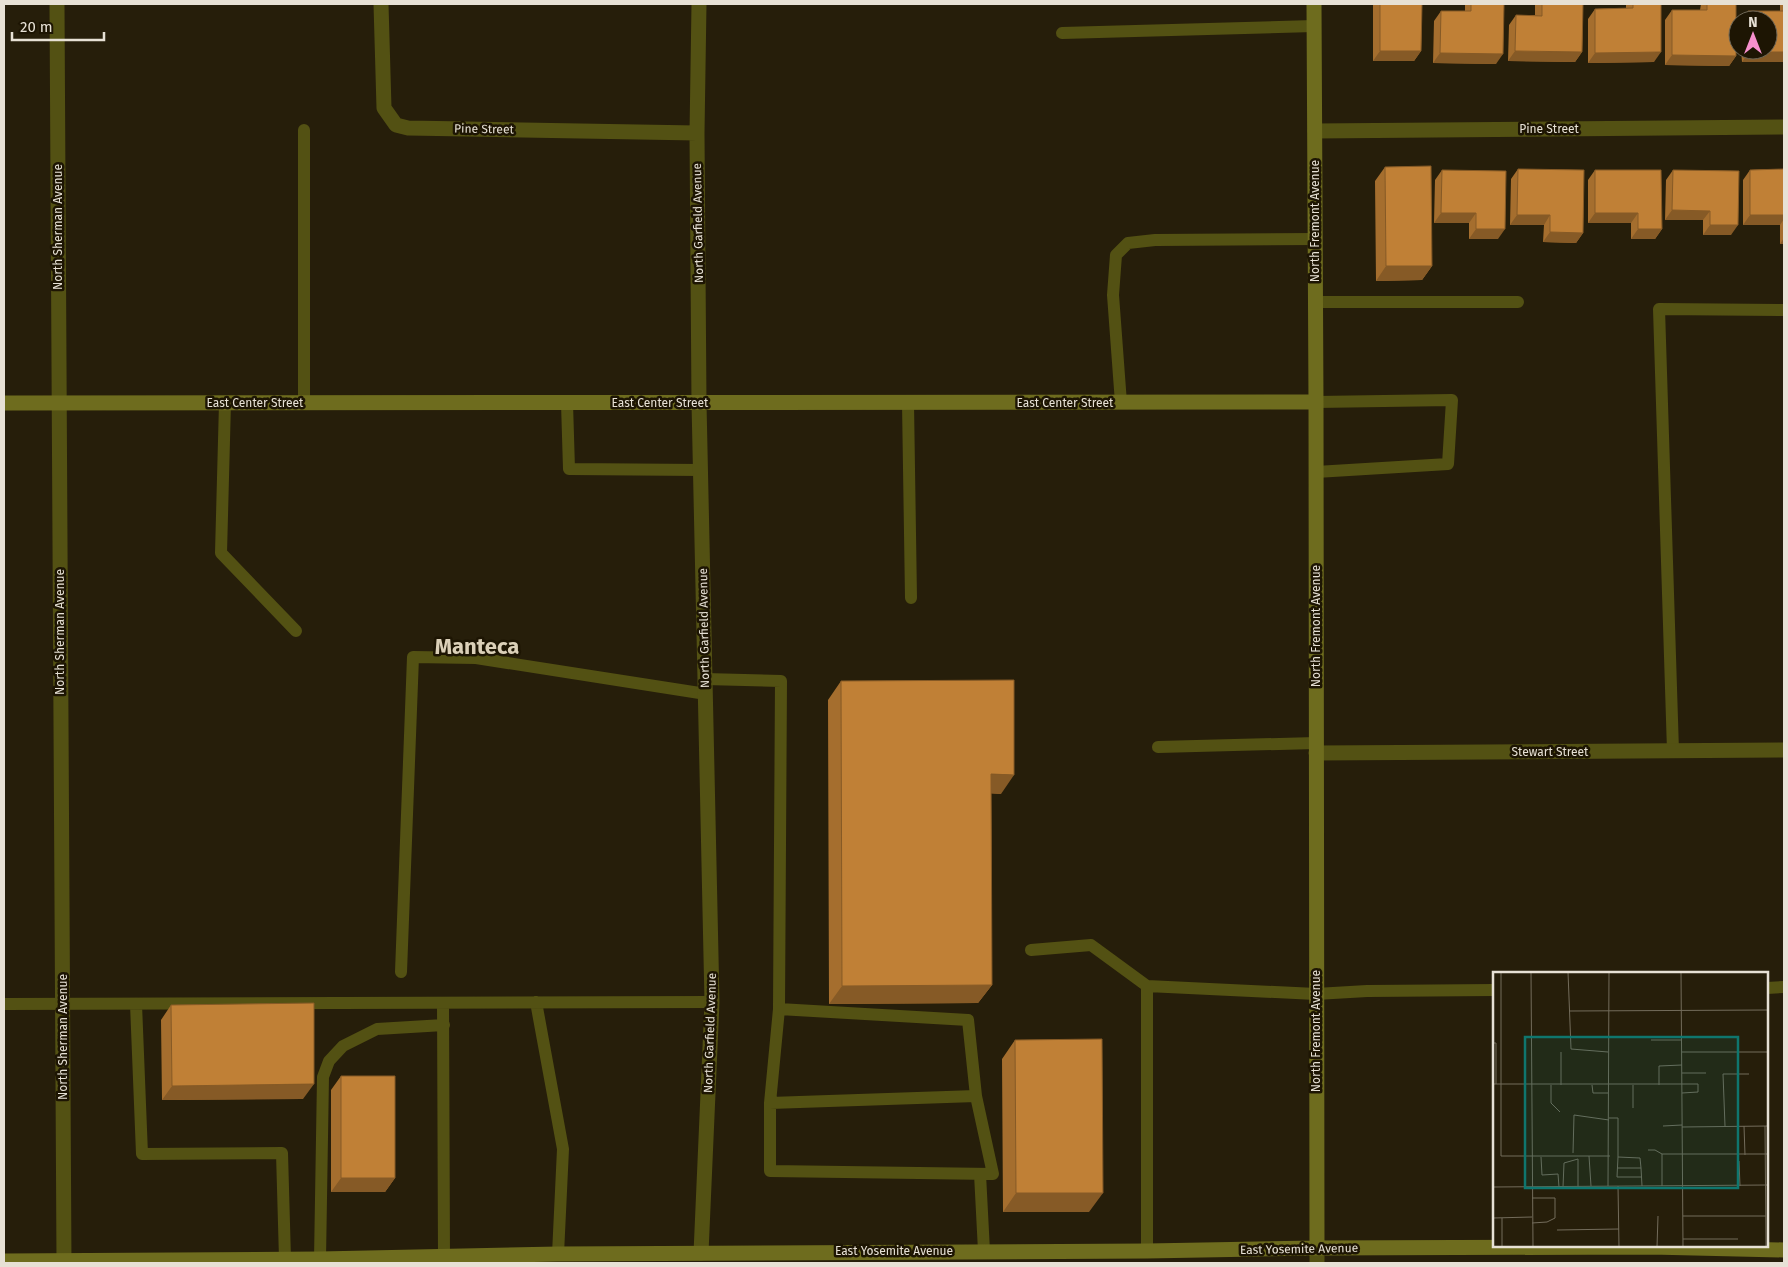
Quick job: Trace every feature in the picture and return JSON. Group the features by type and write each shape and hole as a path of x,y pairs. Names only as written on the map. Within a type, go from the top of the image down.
{"street":[{"name":"North Sherman Avenue","path":"57,4 64,1262"},
{"name":"Pine Street","path":"381,4 384,108 396,124 408,128 697,133"},
{"name":"North Garfield Avenue","path":"699,4 697,133 699,403 712,1002 702,1253"},
{"name":"North Fremont Avenue","path":"1314,4 1317,1256"},
{"name":"Pine Street","path":"1315,131 1784,127"},
{"name":"East Center Street","path":"4,403 1316,402"},
{"name":"Stewart Street","path":"1316,748 1784,750"},
{"name":"East Yosemite Avenue","path":"4,1261 64,1262 702,1253 778,1257 984,1251 1147,1250 1317,1256 1651,1248 1784,1250"}],"lane":[{"path":"1062,33 1314,26"},
{"path":"304,130 304,403"},
{"path":"1121,403 1113,295 1116,255 1128,243 1156,240 1316,239"},
{"path":"1316,302 1518,302"},
{"path":"1673,751 1659,309 1784,310"},
{"path":"1316,402 1452,400 1448,464 1316,472"},
{"path":"225,403 221,553 296,631"},
{"path":"567,403 569,469 701,470"},
{"path":"908,403 911,598"},
{"path":"401,972 413,657 476,658 706,686 781,681 779,1009 770,1102 770,1171 993,1174 976,1096 968,1020 779,1009"},
{"path":"1158,747 1316,748"},
{"path":"1031,950 1091,945 1147,986 1316,994 1367,991 1493,990"},
{"path":"1147,986 1147,1250"},
{"path":"1768,988 1784,988"},
{"path":"536,1002 562,1149 558,1254"},
{"path":"4,1004 712,1002"},
{"path":"444,1003 444,1256"},
{"path":"136,1004 142,1154 282,1152 285,1259"},
{"path":"320,1259 323,1077 329,1061 343,1046 377,1029 444,1025"},
{"path":"770,1102 976,1096"},
{"path":"980,1174 984,1251"}],"building":[{"path":"1380,4 1422,4 1421,51 1380,51"},
{"path":"1471,4 1504,4 1503,54 1440,53 1441,11 1471,11"},
{"path":"1542,4 1583,4 1582,52 1515,51 1516,15 1542,16"},
{"path":"1633,4 1661,4 1661,52 1595,53 1595,9 1633,8"},
{"path":"1707,4 1736,4 1736,10 1728,10 1728,56 1672,55 1672,10 1707,10"},
{"path":"1778,11 1784,11 1784,52 1778,52"},
{"path":"1431,166 1432,266 1386,266 1385,167"},
{"path":"1518,169 1584,170 1583,233 1550,232 1550,215 1517,215"},
{"path":"1784,169 1784,215 1750,215 1750,170"},
{"path":"1442,170 1506,171 1505,229 1476,229 1476,213 1441,213"},
{"path":"1595,170 1661,170 1662,229 1638,229 1638,213 1595,213"},
{"path":"1673,170 1739,171 1738,225 1710,225 1710,211 1672,210"},
{"path":"1014,680 1014,775 991,774 992,985 842,986 841,681"},
{"path":"314,1003 314,1084 172,1086 171,1005"},
{"path":"1102,1039 1103,1193 1016,1193 1015,1040"},
{"path":"341,1076 395,1076 395,1178 341,1178"}],"district":[{"name":"Manteca","path":"477,646"}]}
